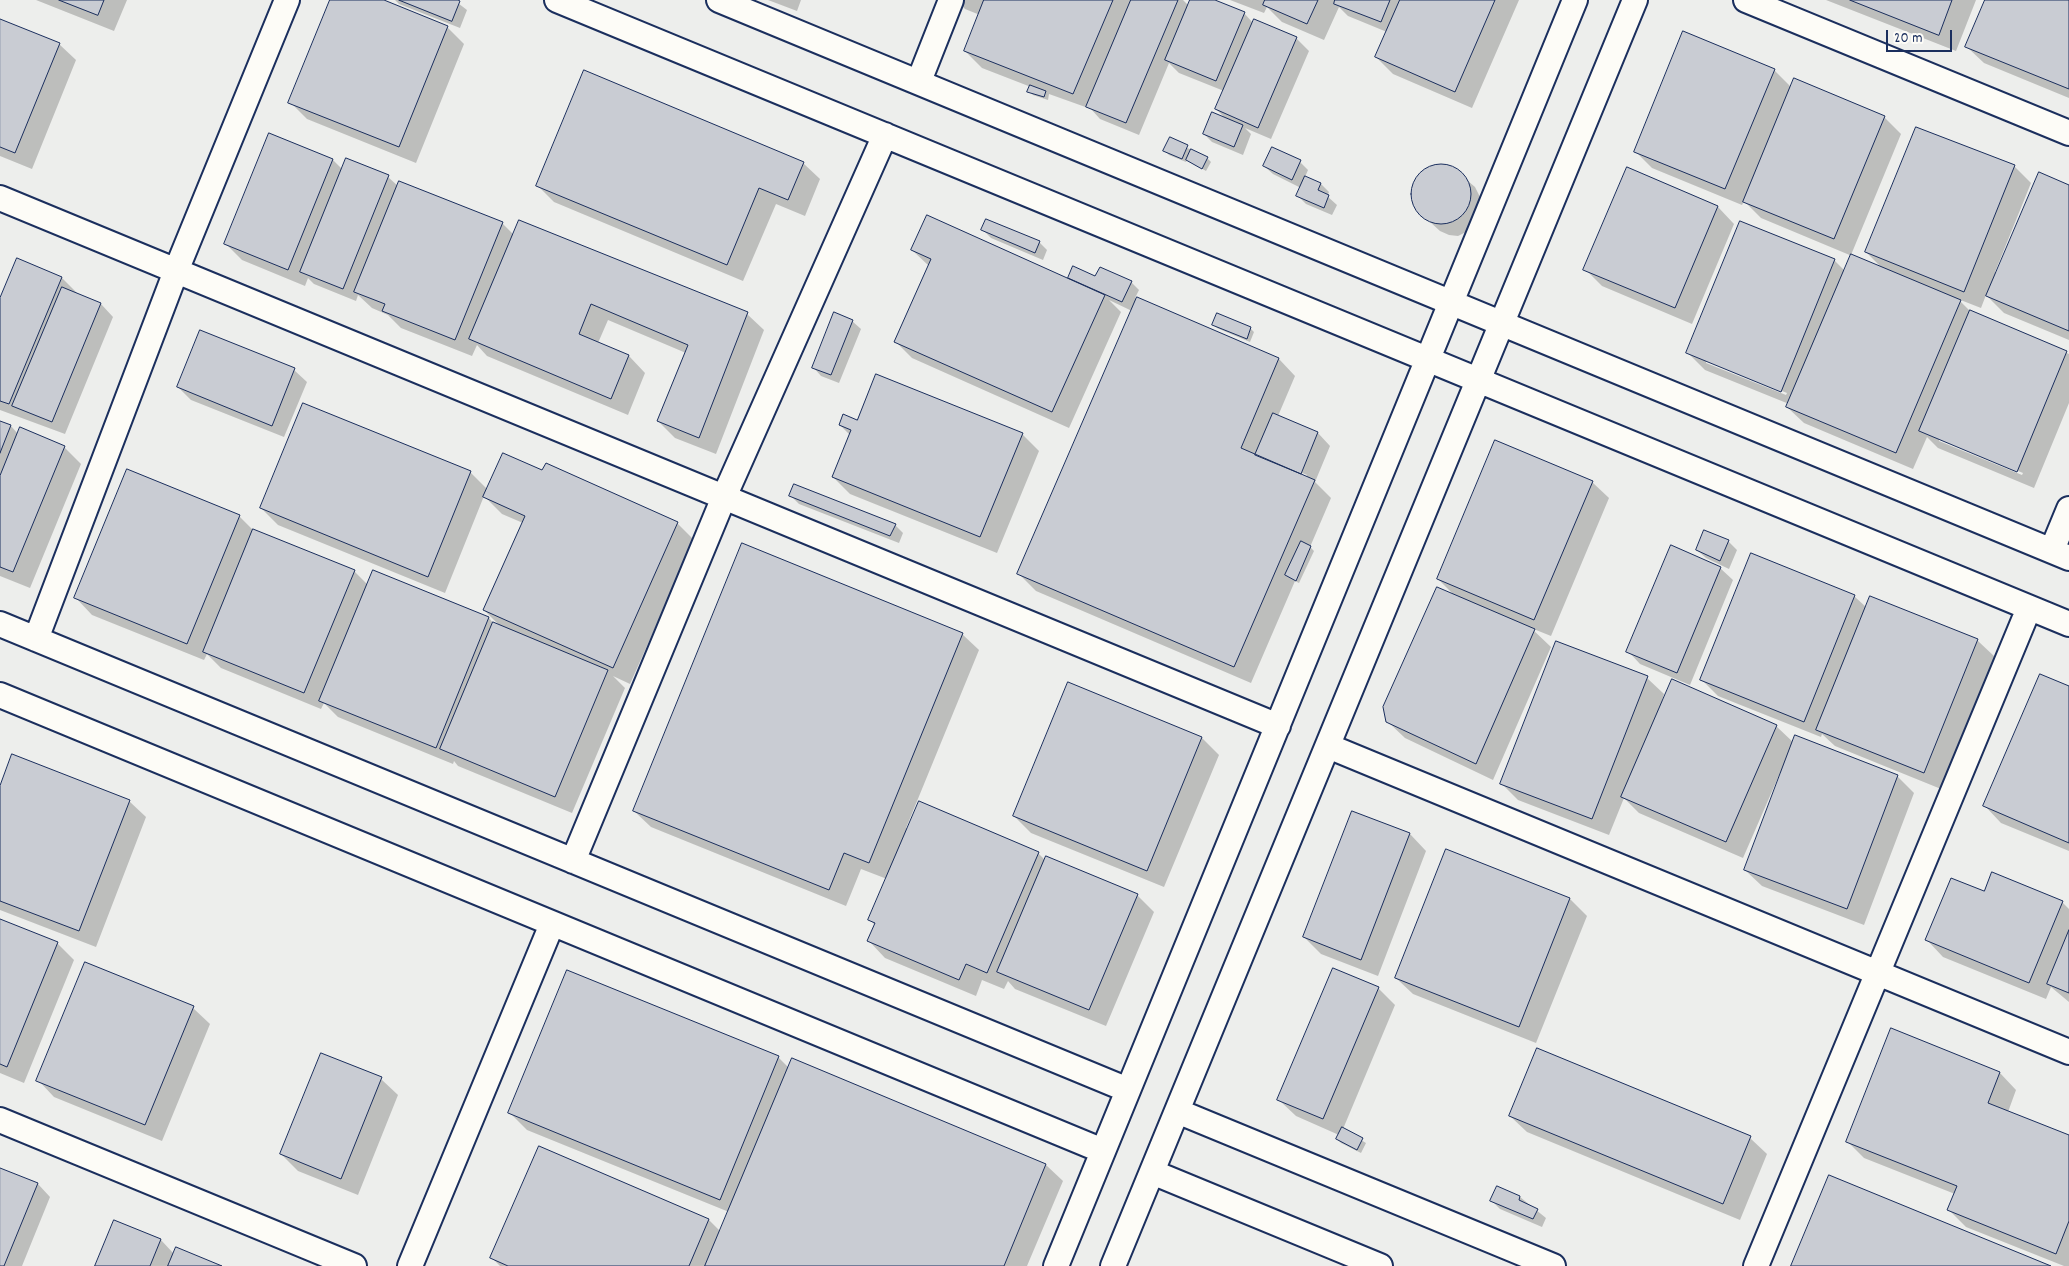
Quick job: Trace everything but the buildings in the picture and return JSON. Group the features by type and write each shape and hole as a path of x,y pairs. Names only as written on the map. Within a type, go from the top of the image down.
{"street":[{"path":"36,639 176,271 287,0"},
{"path":"557,0 2069,624"},
{"path":"719,0 919,81 2060,554 2069,509"},
{"path":"919,81 951,0"},
{"path":"1056,1266 1575,0"},
{"path":"1113,1266 1635,0"},
{"path":"1746,0 2069,133"},
{"path":"574,861 724,497 884,135"},
{"path":"0,198 1278,726"},
{"path":"1756,1266 2028,608"},
{"path":"0,624 1128,1090"},
{"path":"0,695 1103,1152"},
{"path":"1328,746 2069,1052"},
{"path":"410,1266 552,924"},
{"path":"1177,1111 1553,1266"},
{"path":"0,1120 354,1266"},
{"path":"1152,1172 1380,1266"}],"shaded area":[{"path":"0,0 2069,0 2069,1266 0,1266"}]}
